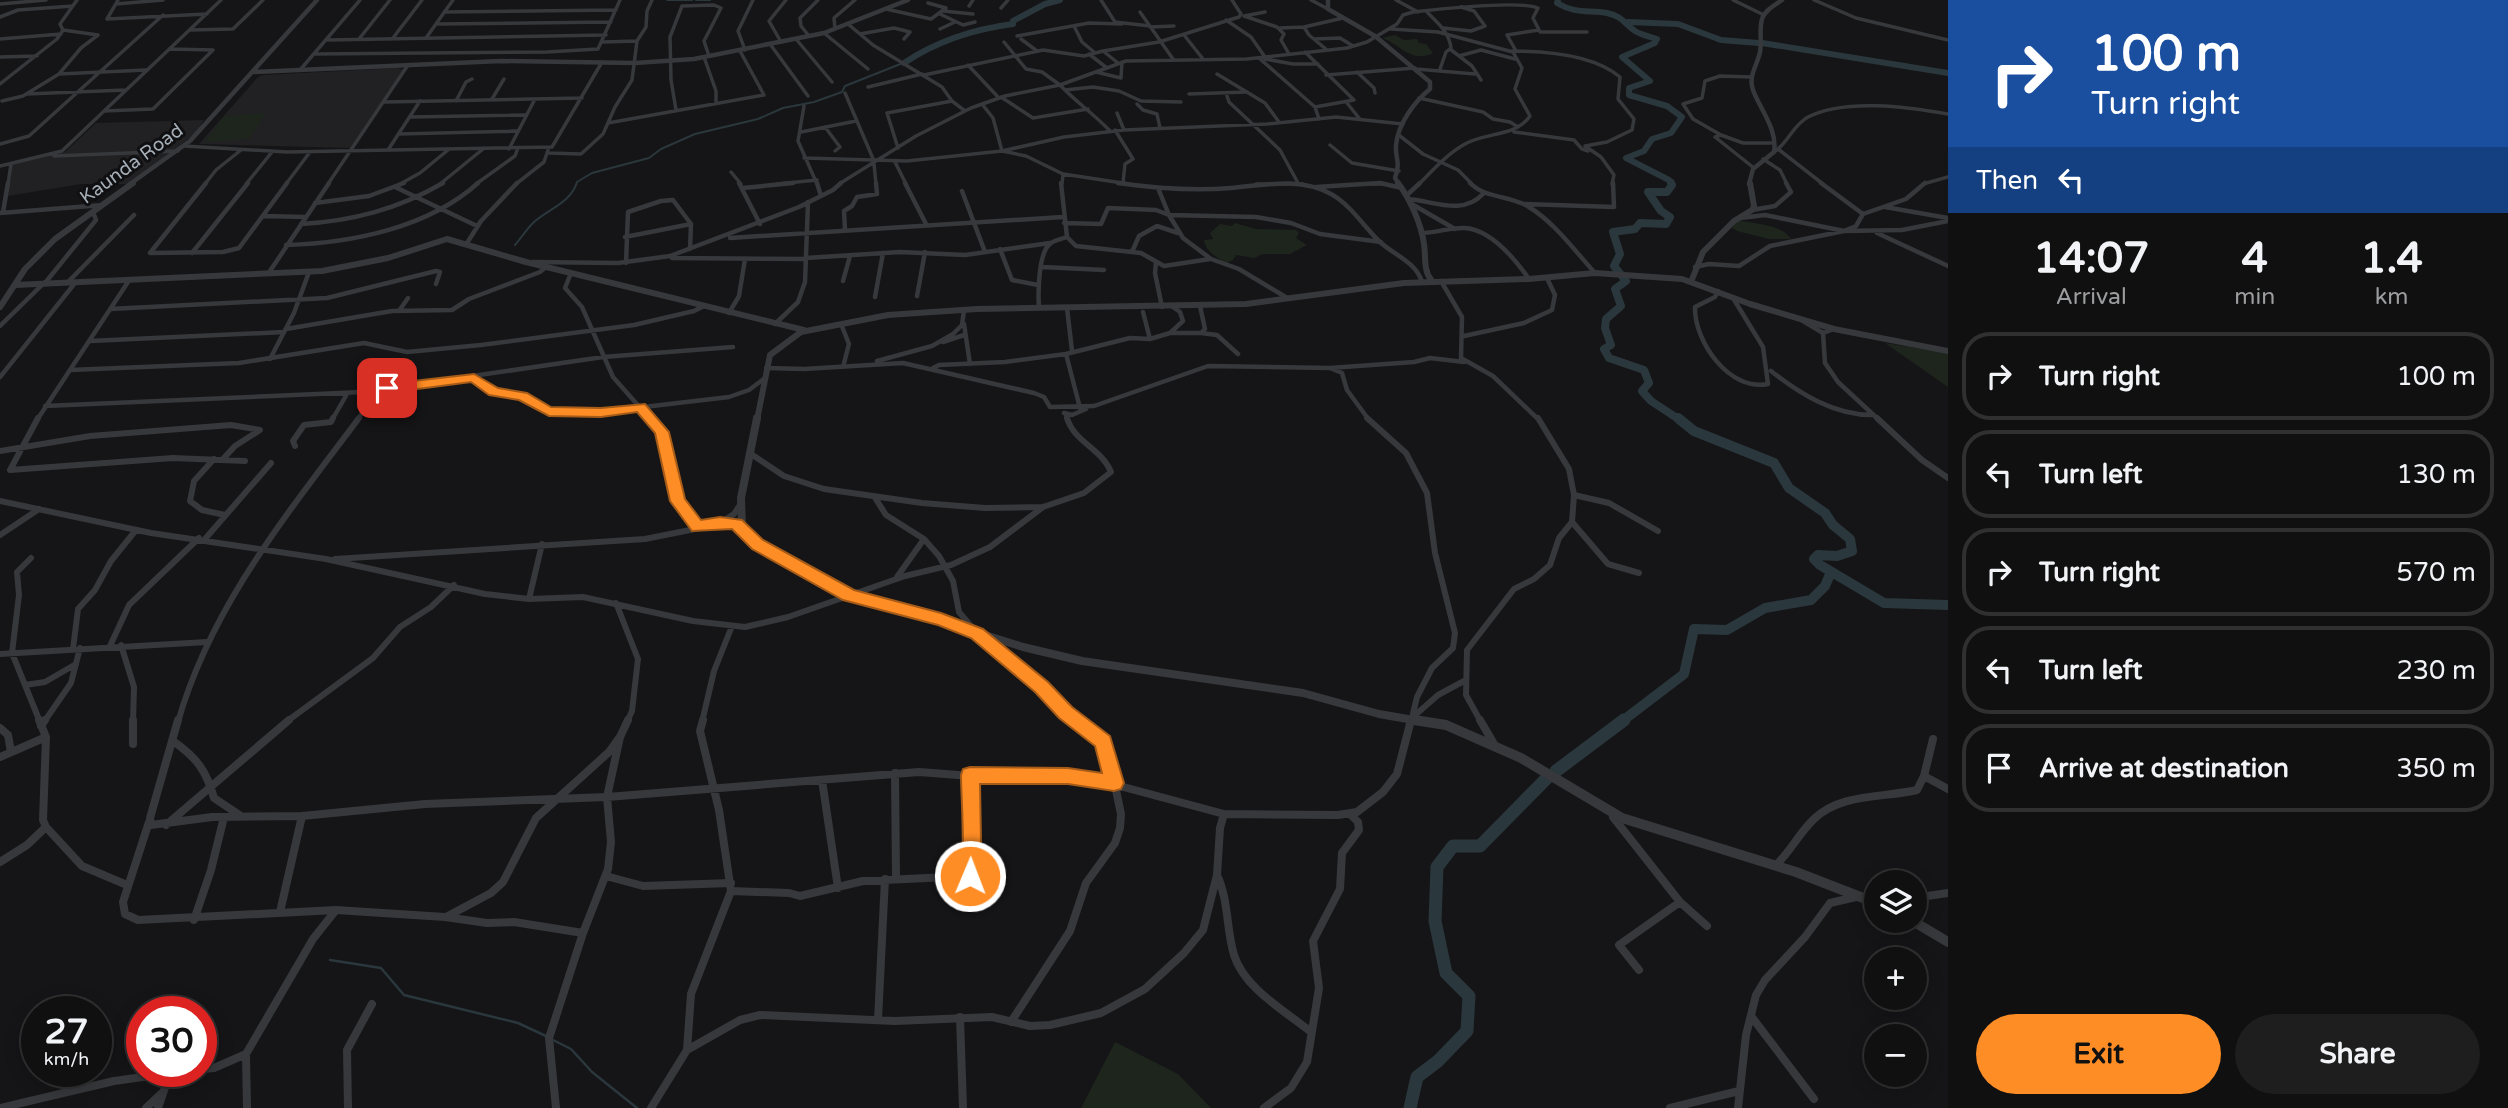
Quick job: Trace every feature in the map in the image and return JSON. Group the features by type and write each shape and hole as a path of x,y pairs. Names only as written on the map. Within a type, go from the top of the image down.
{"street":[{"path":"0,4 46,0"},
{"path":"62,32 60,24 76,0"},
{"path":"163,0 117,2 107,19 207,14"},
{"path":"0,166 62,151 221,0"},
{"path":"190,30 233,29 263,0"},
{"name":"Kaunda Road","path":"0,307 45,248 181,149 317,0"},
{"path":"300,70 360,0"},
{"path":"359,39 390,0"},
{"path":"393,38 422,0"},
{"path":"426,38 453,0"},
{"path":"314,54 547,52 596,49 600,48 603,42 620,0"},
{"path":"549,153 581,154 603,134 632,80 637,41 646,27 647,11 652,0"},
{"path":"608,123 764,94 742,50 737,31 753,0"},
{"path":"781,42 769,21 786,0"},
{"path":"809,36 801,26 800,18 818,0"},
{"path":"835,29 834,18 855,0"},
{"path":"253,72 517,61 635,63 707,57 824,33 908,0"},
{"path":"969,6 973,0"},
{"path":"1000,8 1008,0"},
{"path":"1101,0 1110,17 1122,24"},
{"path":"1232,0 1241,17"},
{"path":"1311,0 1375,36 1415,68 1431,85 1419,98 1403,124 1396,146 1399,171 1396,181 1404,188 1421,233 1427,259 1427,275 1437,281 1462,318 1464,336 1460,354 1464,362"},
{"path":"1328,0 1328,9"},
{"path":"1395,0 1418,12"},
{"path":"1389,30 1404,15 1517,0 1533,2 1538,9 1533,18 1539,30"},
{"path":"1733,0 1764,15"},
{"path":"1782,0 1764,15 1760,54 1751,78 1752,88 1767,118 1776,150 1804,167 1838,198 1863,214"},
{"path":"1814,0 1856,18 1948,40"},
{"path":"928,3 946,7 941,15"},
{"path":"676,110 670,34 681,7 708,4 722,6 704,41 716,91 716,103"},
{"path":"0,18 20,10 73,6"},
{"path":"1443,28 1471,31 1485,26 1474,11 1460,7"},
{"path":"444,12 616,9"},
{"path":"886,9 925,19 941,15 973,14"},
{"path":"1140,12 1159,42 1174,59"},
{"path":"867,87 1037,51 1092,53 1121,46 1159,42 1226,20 1265,12"},
{"path":"1427,12 1443,28 1451,42 1440,69"},
{"path":"0,144 26,138 163,15"},
{"path":"941,15 966,25 975,22"},
{"path":"1241,17 1279,28 1304,27 1343,18"},
{"path":"1226,20 1249,35 1265,57"},
{"path":"436,24 611,22"},
{"path":"940,29 955,22"},
{"path":"848,24 873,45 942,87 952,101 965,111"},
{"path":"1216,24 1232,25"},
{"path":"1074,26 1082,42 1107,68"},
{"path":"1037,51 1019,37 1074,26 1174,26"},
{"path":"860,34 871,34 890,27 910,32 904,39"},
{"path":"1304,27 1327,50"},
{"path":"1279,28 1284,34 1281,40 1289,54"},
{"path":"1063,87 1120,62 1259,58 1353,46 1389,30 1420,29 1472,38 1514,51 1549,52 1600,64 1619,75 1618,99 1634,116 1632,129 1607,142 1586,146 1601,157 1614,174 1611,191 1614,207 1525,204"},
{"path":"1408,199 1434,167 1443,163 1457,150 1478,137 1508,131 1527,122 1530,116 1513,87 1522,68 1515,59 1507,35 1539,30 1548,34 1587,32"},
{"path":"0,84 37,56 62,32"},
{"path":"0,39 62,32 98,35 77,52 59,74 28,94"},
{"path":"824,33 868,69"},
{"path":"326,40 606,35"},
{"path":"1184,35 1203,59"},
{"path":"1314,39 1338,37 1348,40 1353,46"},
{"path":"796,39 832,82"},
{"path":"603,42 637,41"},
{"path":"1004,42 1027,70 1042,72 1113,131 1133,159 1125,165 1123,183"},
{"path":"770,44 808,96"},
{"path":"104,111 146,110 156,107 213,50 170,49"},
{"path":"1450,49 1472,66 1480,80"},
{"path":"1459,55 1481,50 1515,59"},
{"path":"517,61 522,51"},
{"path":"1103,51 1120,62"},
{"path":"1305,52 1354,100 1315,107"},
{"path":"0,57 37,56"},
{"path":"1259,58 1293,64 1318,64"},
{"path":"1259,58 1315,107 1319,119"},
{"path":"52,155 88,156 181,149 310,152 541,147 556,144 602,62"},
{"path":"1096,72 1111,78 1121,78 1120,62"},
{"path":"268,274 408,65"},
{"path":"968,65 1000,98 1033,118 1088,109"},
{"path":"1326,75 1415,68 1475,74"},
{"path":"59,74 147,70"},
{"path":"1357,72 1374,88 1375,93"},
{"path":"46,83 71,74"},
{"path":"1217,74 1269,107 1279,122"},
{"path":"1751,78 1713,76 1705,81 1702,98 1683,104 1693,119 1721,135 1743,143 1774,143"},
{"path":"456,101 466,82 472,79"},
{"path":"492,99 504,79"},
{"path":"662,259 760,224 821,196 833,190 850,175 965,111 1000,98 1063,87 1093,87 1119,91 1140,101 1181,102"},
{"path":"1,102 11,95 127,90"},
{"path":"1189,94 1248,92"},
{"path":"845,93 876,162 877,194 857,197 852,206 844,211 845,230"},
{"path":"1226,93 1228,102 1247,117 1284,155 1298,183"},
{"path":"385,102 582,98"},
{"path":"1419,98 1483,112 1493,119 1510,122 1518,127"},
{"path":"509,149 535,99"},
{"path":"388,150 420,101"},
{"path":"898,148 887,113 952,101"},
{"path":"1347,103 1359,118"},
{"path":"1893,109 1901,103"},
{"path":"982,104 993,118 1002,151"},
{"path":"1137,104 1143,110 1157,114 1160,128"},
{"path":"804,106 798,141 817,180 821,196"},
{"path":"1752,211 1754,206 1749,186 1754,168 1776,150 1805,119 1818,113 1849,108 1948,114"},
{"path":"1117,113 1124,130"},
{"path":"410,117 525,115"},
{"path":"804,158 895,162 1002,151 1049,140 1124,130 1359,118 1403,124"},
{"path":"801,132 856,121"},
{"path":"825,127 836,139 839,147 835,151"},
{"path":"399,134 517,131"},
{"path":"1508,131 1527,131 1574,140 1581,149 1593,152"},
{"path":"1721,135 1715,137 1721,145 1749,160 1754,168"},
{"path":"1400,136 1423,154 1458,170 1483,194 1510,198 1525,204 1557,231 1595,273"},
{"path":"1330,145 1354,164 1399,171"},
{"path":"541,147 548,149 549,153"},
{"path":"286,245 322,243 368,235 423,218 468,191 494,170 506,165 518,154 517,148"},
{"path":"242,149 216,170 150,253 223,252 239,248 310,152"},
{"path":"301,224 337,222 420,197 463,170 483,149"},
{"path":"315,203 347,201 395,187 448,150"},
{"path":"1002,151 1026,156 1063,174 1158,188 1229,188 1266,183 1298,183 1311,187 1341,200 1381,242 1398,253 1420,275 1422,282"},
{"path":"192,253 272,152"},
{"path":"467,243 477,226 521,178 544,162 549,153"},
{"path":"1692,282 1695,267 1703,252 1740,218 1752,211 1775,206 1791,192 1780,170 1763,159"},
{"path":"895,162 926,224"},
{"path":"11,164 1,213 103,205"},
{"path":"731,172 743,188 752,212 760,224"},
{"path":"1063,174 1061,179 1065,201 1064,223 1067,237 1076,246 1147,254 1156,262 1167,266 1211,259"},
{"path":"1695,267 1709,264 1739,266 1770,246 1844,231 1856,226 1863,214 1906,199 1926,182 1948,177"},
{"path":"743,188 817,180"},
{"path":"1311,187 1380,183 1404,188"},
{"path":"395,187 477,226"},
{"path":"1158,188 1180,234"},
{"path":"962,191 985,252"},
{"path":"1408,199 1424,199 1439,205 1456,206 1478,201 1483,194"},
{"path":"1408,199 1455,229"},
{"path":"626,262 628,212 662,201 673,201 691,224 690,249"},
{"path":"775,324 798,302 805,282 808,202"},
{"path":"1884,206 1948,219"},
{"path":"1064,223 1101,224 1108,208 1112,207 1156,210 1169,215 1265,218 1291,223 1320,234 1381,242"},
{"path":"0,326 44,283 96,220 93,212"},
{"path":"0,377 71,283 134,215"},
{"path":"1740,218 1765,215 1844,231 1872,232 1902,230 1948,219"},
{"path":"263,216 305,217"},
{"path":"719,239 1063,217"},
{"path":"1443,220 1482,233 1518,262 1529,279"},
{"path":"625,237 691,224"},
{"path":"1132,252 1139,236 1157,226 1180,234 1211,259 1239,269 1273,287 1290,300"},
{"path":"1421,233 1441,234 1468,228"},
{"path":"1872,232 1948,266"},
{"path":"526,262 806,259 883,253 965,255 1050,243 1067,237"},
{"path":"15,285 309,272 371,262 443,240 467,243 526,262 804,330 888,315 964,310 1200,306 1290,300 1422,282 1529,279 1609,273 1675,277 1800,320 1948,351"},
{"path":"1040,308 1038,285 1046,248 1050,243"},
{"path":"1000,249 1005,258 1004,270 1010,279 1038,285"},
{"path":"875,297 883,253"},
{"path":"918,296 925,253"},
{"path":"843,281 850,256"},
{"path":"729,313 738,296 745,259"},
{"path":"1156,262 1155,280 1161,292 1162,307"},
{"path":"90,341 285,331 399,311 452,310 469,299 540,272 546,267"},
{"path":"1042,267 1104,270"},
{"path":"110,309 299,301 347,294 436,271 440,272 436,284"},
{"path":"270,359 299,301 309,272"},
{"path":"570,273 565,288 579,302 617,382 662,432 677,501 697,527"},
{"path":"1464,336 1524,323 1552,310 1555,295 1547,278"},
{"path":"128,282 45,405 10,470 173,458 245,461"},
{"path":"1718,291 1715,297 1693,311 1711,354 1731,375 1753,386 1768,384 1771,371"},
{"path":"399,311 408,298"},
{"path":"1733,298 1740,313 1755,331 1771,371 1798,392 1816,398 1840,412 1859,417 1872,415"},
{"path":"70,370 221,364 359,344 376,344 407,352 592,332 643,323 704,306"},
{"path":"1200,306 1205,329 1201,333"},
{"path":"1170,333 1183,321 1180,312 1173,307"},
{"path":"1068,308 1069,353 1080,408"},
{"path":"964,310 964,335 970,363"},
{"path":"1143,312 1150,339"},
{"path":"1800,320 1823,332 1834,329"},
{"path":"873,364 940,342 955,333 964,322"},
{"path":"841,324 849,345 843,367"},
{"path":"804,330 770,355 740,505 742,527 758,545 849,595 941,620 977,633 1107,667 1293,691 1379,713 1446,725 1546,772 1607,810 1651,829 1774,866 1864,898"},
{"path":"1823,332 1825,359 1831,374 1922,460 1948,478"},
{"path":"933,368 939,365 1069,353 1130,338 1150,339 1170,333 1217,335 1238,354"},
{"path":"953,341 964,335"},
{"path":"940,342 966,343"},
{"path":"45,405 314,393 347,394 474,378 603,357 733,347"},
{"path":"766,368 794,370 903,363 1034,393 1044,397 1048,405 1058,408 1094,405 1141,391 1200,367 1331,368 1414,362 1430,358 1464,362 1493,376 1534,413 1565,460 1574,495 1572,522 1559,538 1550,565 1534,579 1514,589 1467,650 1466,695 1474,713 1497,748"},
{"path":"149,822 154,826 224,817 302,816 425,804 607,797 919,772 1068,776 1114,783 1224,814 1350,814 1369,803 1397,774 1418,697 1432,668 1453,648 1454,622 1435,553 1427,493 1406,453 1369,420 1347,390 1342,373 1331,368"},
{"path":"474,378 494,392 522,396 549,411 601,412 729,397 749,390 765,378"},
{"path":"387,388 375,396 260,550 207,642 186,691 149,822 127,885 123,902 125,914 138,920 194,920 336,909 487,923 514,922 583,933"},
{"path":"295,446 293,441 304,425 331,422 347,394"},
{"path":"1066,415 1094,405"},
{"path":"751,454 784,476 824,489 985,508 1043,507 1084,493 1111,472 1107,462 1070,428 1066,415 1058,408"},
{"path":"0,451 90,436 179,432 231,425 260,430 235,446 223,459"},
{"path":"214,459 194,481 190,500 202,510 225,515"},
{"path":"110,646 129,605 225,515 271,463"},
{"path":"1574,495 1609,503 1658,531"},
{"path":"874,496 886,515 924,539 946,566 953,581 959,612 977,633 1041,687 1066,713 1103,742 1114,783 1121,814 1115,843 1086,883 1069,931 1011,1022"},
{"path":"0,501 136,530 326,559 454,585 485,594 529,599 577,596 732,626 767,623 896,579 946,566 990,547 1043,507"},
{"path":"720,523 734,514 740,505"},
{"path":"0,535 39,509"},
{"path":"1572,522 1608,564 1639,573"},
{"path":"326,559 542,544 645,540 720,523 742,527"},
{"path":"41,726 71,683 78,663 76,648 80,604 95,590 111,561 136,530"},
{"path":"896,579 924,539"},
{"path":"529,599 542,544"},
{"path":"31,558 17,572 19,595 12,653 46,737 43,800 46,827 82,866 127,885"},
{"path":"165,825 249,756 268,735 373,658 400,627 431,607 454,585"},
{"path":"556,1108 549,1038 583,933 606,876 611,842 607,797 620,737 632,710 638,659 616,603"},
{"path":"687,1050 691,994 731,887 719,810 711,788 700,732 714,671 732,626"},
{"path":"0,654 207,642"},
{"path":"121,645 134,687 133,744"},
{"path":"1453,648 1467,650"},
{"path":"25,685 45,682 78,663"},
{"path":"1412,719 1438,695 1465,681"},
{"path":"0,728 8,735 11,752"},
{"path":"0,757 46,737"},
{"path":"445,917 491,893 503,883 530,827 609,752 620,737"},
{"path":"1774,866 1787,856 1810,822 1832,805 1917,790 1924,775 1933,739"},
{"path":"173,741 193,755 208,777 214,798 243,817"},
{"path":"895,774 897,880"},
{"path":"606,876 643,886 731,887 800,896 885,879 970,876 973,873 970,775"},
{"path":"1924,775 1948,789"},
{"path":"822,780 838,888"},
{"path":"1607,810 1680,902 1707,926"},
{"path":"651,1108 687,1050 712,1034 754,1016 878,1020 992,1017 1030,1026 1050,1025 1101,1013 1145,989 1184,953 1203,930 1217,875 1220,828 1224,814"},
{"path":"1264,1108 1281,1098 1296,1083 1309,1057 1319,988 1313,941 1340,889 1340,857 1359,830 1358,822 1350,814"},
{"path":"280,912 302,816"},
{"path":"194,920 211,870 224,817"},
{"path":"0,862 27,845 46,827"},
{"path":"1217,875 1227,898 1237,964 1250,980 1311,1032"},
{"path":"878,1020 885,879"},
{"path":"1927,896 1948,893"},
{"path":"1738,1108 1754,998 1768,975 1803,940 1830,903 1864,896"},
{"path":"1639,970 1619,945 1680,902"},
{"path":"247,1108 246,1054 313,939 336,909"},
{"path":"1927,930 1948,942"},
{"path":"348,1108 347,1050 372,1004"},
{"path":"1751,1016 1814,1099"},
{"path":"960,1017 962,1108"},
{"path":"217,1067 246,1054"},
{"path":"0,1108 126,1079"},
{"path":"158,1108 164,1087"},
{"path":"1670,1108 1739,1091"},
{"path":"146,1108 162,1093"}],"shaded area":[{"path":"1395,35 1404,40 1417,39 1419,43 1426,44 1433,53 1425,56 1411,54 1382,38"},
{"path":"398,68 403,70 351,148 199,144 258,77 263,75"},
{"path":"266,113 249,139 205,142 224,116"},
{"path":"204,120 196,133 130,184 81,184 8,196 12,164 65,152 96,123"},
{"path":"1737,220 1774,227 1791,239 1769,239 1737,231 1732,228"},
{"path":"1235,223 1256,229 1296,230 1299,233 1296,238 1307,245 1290,254 1263,254 1254,258 1236,255 1227,263 1210,251 1204,240 1213,239 1210,233 1220,224 1232,226"},
{"path":"1885,343 1948,353 1948,387"},
{"path":"1115,1042 1178,1074 1211,1108 1081,1108"}],"waterway":[{"path":"667,0 692,0"},
{"path":"696,0 710,0"},
{"path":"904,63 943,42 984,29 1013,24 1013,21 1045,4 1060,0"},
{"path":"1558,0 1557,3 1570,9 1612,14 1637,32 1657,39 1655,43 1622,57 1650,81 1629,88 1629,95 1667,106 1682,117 1671,133 1652,139 1644,151 1626,158 1672,184"},
{"path":"1628,22 1678,24 1721,40 1759,43"},
{"path":"1762,43 1948,73"},
{"path":"515,245 533,223 564,201 577,182 592,173 649,158 661,149 695,134 758,119 783,108 814,102 842,92 845,86 903,63"},
{"path":"1671,183 1667,192 1648,192 1661,211 1670,217 1666,224 1640,223 1635,229 1613,232 1620,254 1614,266 1626,281 1615,289 1621,306 1606,319 1605,328 1611,345 1604,349 1609,358 1644,370 1649,383 1642,391 1651,401 1680,420"},
{"path":"1678,418 1694,431 1774,463 1789,488 1825,513 1833,525 1850,539 1852,551 1837,556 1818,555 1814,559 1820,565 1884,603 1948,605"},
{"path":"1621,722 1684,674 1694,629 1727,630 1765,608 1811,600 1825,586 1831,572"},
{"path":"1556,771 1624,720"},
{"path":"1410,1108 1417,1077 1438,1061 1467,1031 1469,996 1446,973 1435,921 1437,867 1453,846 1480,846 1548,777"},
{"path":"330,960 381,968 404,995 518,1023 548,1037"},
{"path":"553,1040 571,1049 592,1072 637,1108"}],"route":[{"path":"387,388 474,378 494,392 522,396 549,411 601,412 640,407 662,432 677,501 697,527 730,522 736,524 758,545 849,595 941,620 977,633 1041,687 1066,713 1103,742 1108,752 1114,783 1102,779 1068,776 1020,778 970,775 974,869 970,876"}]}
